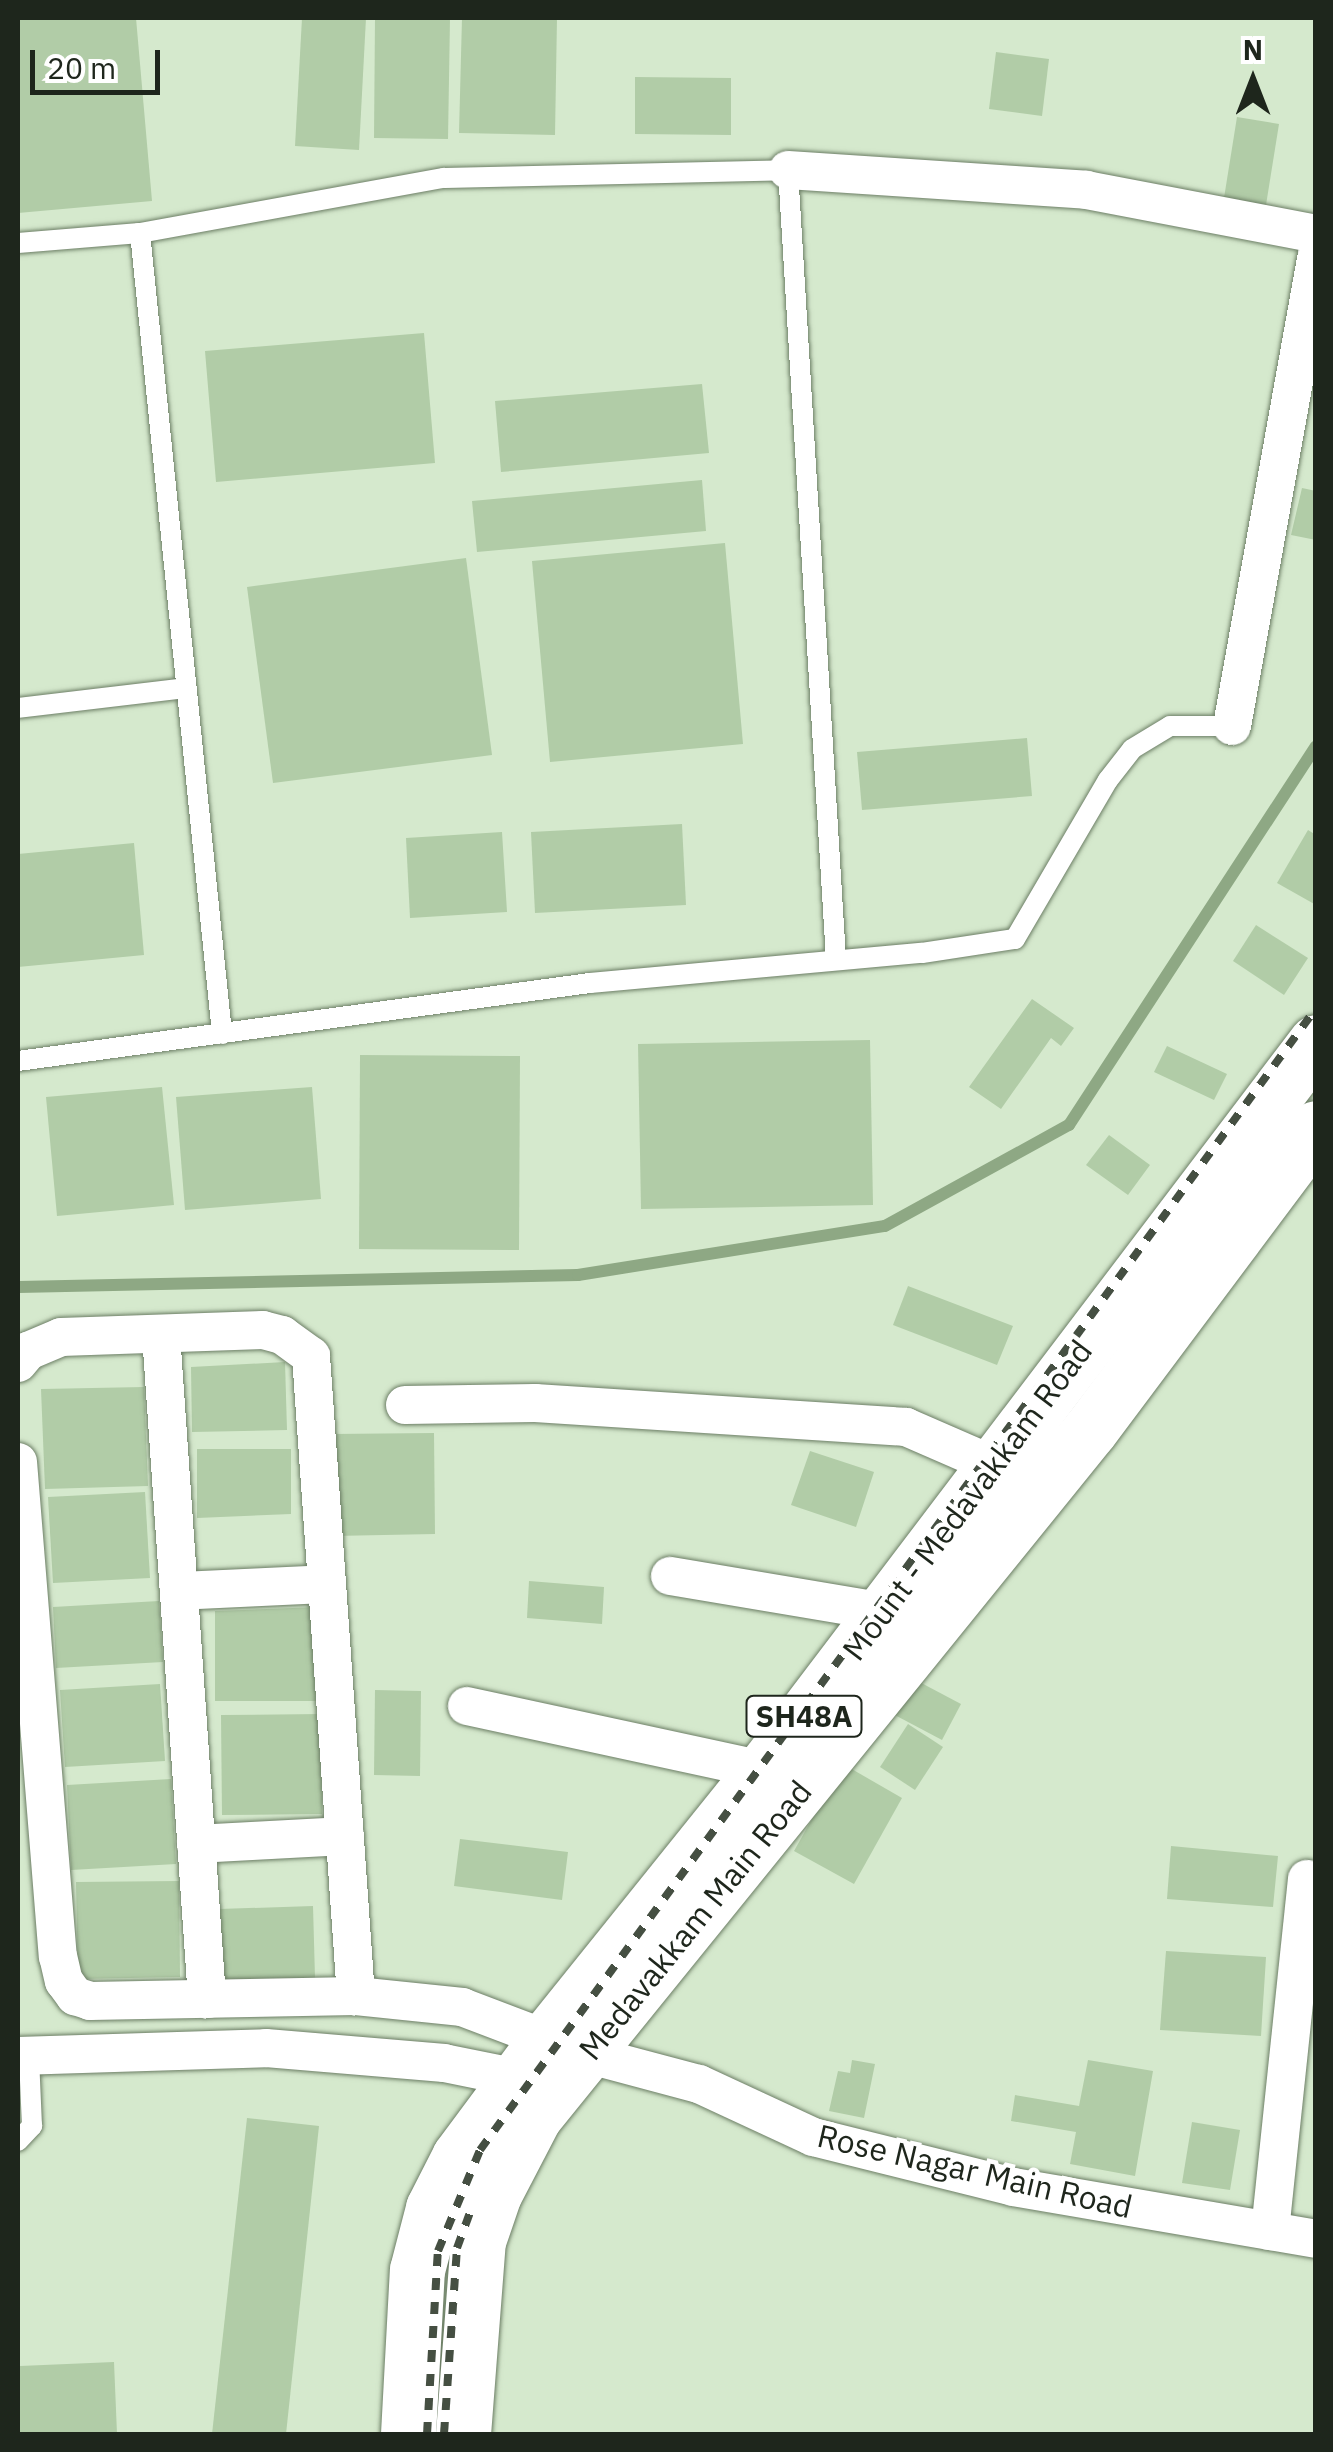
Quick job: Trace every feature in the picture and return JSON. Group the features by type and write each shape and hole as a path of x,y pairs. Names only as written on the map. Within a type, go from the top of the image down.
{"main road":[{"name":"Mount - Medavakkam Road","path":"408,2434 418,2270 433,2208 460,2157 551,2056 991,1464 1316,1042"},
{"name":"Medavakkam Main Road","path":"463,2434 478,2241 494,2194 534,2117 551,2056 1090,1430 1316,1128"}],"street":[{"path":"788,170 1086,190 1316,234"},
{"path":"1232,726 1316,257"},
{"path":"18,1363 28,1351 61,1337 263,1330 282,1334 311,1356 356,1996"},
{"path":"161,1334 207,1999"},
{"path":"405,1405 535,1403 906,1426 991,1464"},
{"path":"18,1462 64,1981 75,1996 90,2001 356,1996 462,2007 551,2056"},
{"path":"670,1576 884,1612"},
{"path":"179,1591 327,1584"},
{"path":"467,1706 764,1770"},
{"path":"196,1844 345,1836"},
{"path":"1270,2231 1307,1879"},
{"path":"23,2056 266,2048 444,2063 551,2056"},
{"name":"Rose Nagar Main Road","path":"551,2056 699,2084 813,2137 1014,2187 1316,2239"}],"lane":[{"path":"18,244 140,233 444,178 788,170 836,960"},
{"path":"140,233 222,1034"},
{"path":"18,708 186,688"},
{"path":"18,1061 590,983 1016,939 1108,780 1132,749 1170,726 1232,726"},
{"path":"18,2141 32,2126 23,2056"}],"building":[{"path":"18,18 136,18 152,201 18,213"},
{"path":"302,18 366,18 359,150 295,146"},
{"path":"375,18 450,18 448,139 374,138"},
{"path":"462,18 557,18 555,135 459,133"},
{"path":"996,52 1049,59 1042,116 989,109"},
{"path":"635,77 731,78 731,135 635,134"},
{"path":"1237,117 1279,124 1266,205 1224,198"},
{"path":"424,333 435,463 216,482 205,351"},
{"path":"702,384 709,453 501,472 495,401"},
{"path":"702,480 706,531 477,552 472,501"},
{"path":"1302,488 1316,491 1316,540 1291,535"},
{"path":"725,543 743,744 550,762 532,561"},
{"path":"466,558 492,755 273,783 247,587"},
{"path":"1027,738 1032,796 862,810 857,752"},
{"path":"682,824 686,905 535,913 531,832"},
{"path":"1308,830 1316,835 1316,905 1277,883"},
{"path":"502,832 507,912 410,918 406,838"},
{"path":"134,843 144,955 18,967 18,854"},
{"path":"1256,925 1308,958 1284,995 1233,961"},
{"path":"1032,999 1074,1028 1061,1046 1051,1038 1001,1109 969,1087"},
{"path":"870,1040 873,1205 641,1209 638,1044"},
{"path":"1167,1046 1227,1074 1214,1100 1154,1072"},
{"path":"360,1055 520,1056 519,1250 359,1249"},
{"path":"162,1087 174,1205 57,1216 46,1097"},
{"path":"312,1087 321,1199 185,1210 176,1097"},
{"path":"1109,1135 1150,1165 1128,1195 1086,1165"},
{"path":"908,1286 1013,1326 997,1365 893,1325"},
{"path":"285,1362 287,1430 192,1432 191,1367"},
{"path":"144,1387 148,1486 45,1489 41,1389"},
{"path":"434,1433 435,1534 333,1536 332,1434"},
{"path":"197,1449 291,1449 291,1514 197,1518"},
{"path":"810,1451 874,1472 856,1527 791,1505"},
{"path":"145,1492 150,1578 53,1583 48,1497"},
{"path":"529,1581 604,1587 602,1624 527,1618"},
{"path":"159,1601 163,1662 56,1668 53,1607"},
{"path":"318,1607 317,1701 215,1701 215,1611"},
{"path":"910,1677 961,1704 942,1740 891,1713"},
{"path":"160,1684 165,1761 65,1767 60,1690"},
{"path":"375,1690 421,1691 420,1776 374,1775"},
{"path":"321,1714 322,1814 222,1815 221,1715"},
{"path":"908,1724 943,1747 915,1790 880,1767"},
{"path":"843,1764 902,1798 854,1884 794,1851"},
{"path":"171,1779 176,1864 71,1870 67,1785"},
{"path":"460,1839 568,1852 562,1900 454,1886"},
{"path":"1171,1846 1278,1856 1273,1907 1167,1899"},
{"path":"179,1881 180,1977 78,1979 76,1882"},
{"path":"313,1906 315,1978 221,1980 219,1909"},
{"path":"1166,1951 1266,1957 1261,2036 1160,2030"},
{"path":"852,2060 875,2064 864,2118 829,2111 838,2071 850,2073"},
{"path":"1088,2060 1153,2071 1135,2176 1070,2164 1076,2132 1011,2121 1015,2095 1079,2106"},
{"path":"247,2118 319,2126 286,2434 212,2434"},
{"path":"1192,2122 1240,2130 1230,2190 1182,2183"},
{"path":"114,2362 117,2434 18,2434 20,2366"}],"waterway":[{"path":"18,1287 578,1275 885,1226 1069,1125 1316,746"}],"railway":[{"path":"427,2434 438,2251 480,2150 1316,1008"},
{"path":"444,2434 457,2248 472,2207"}]}
